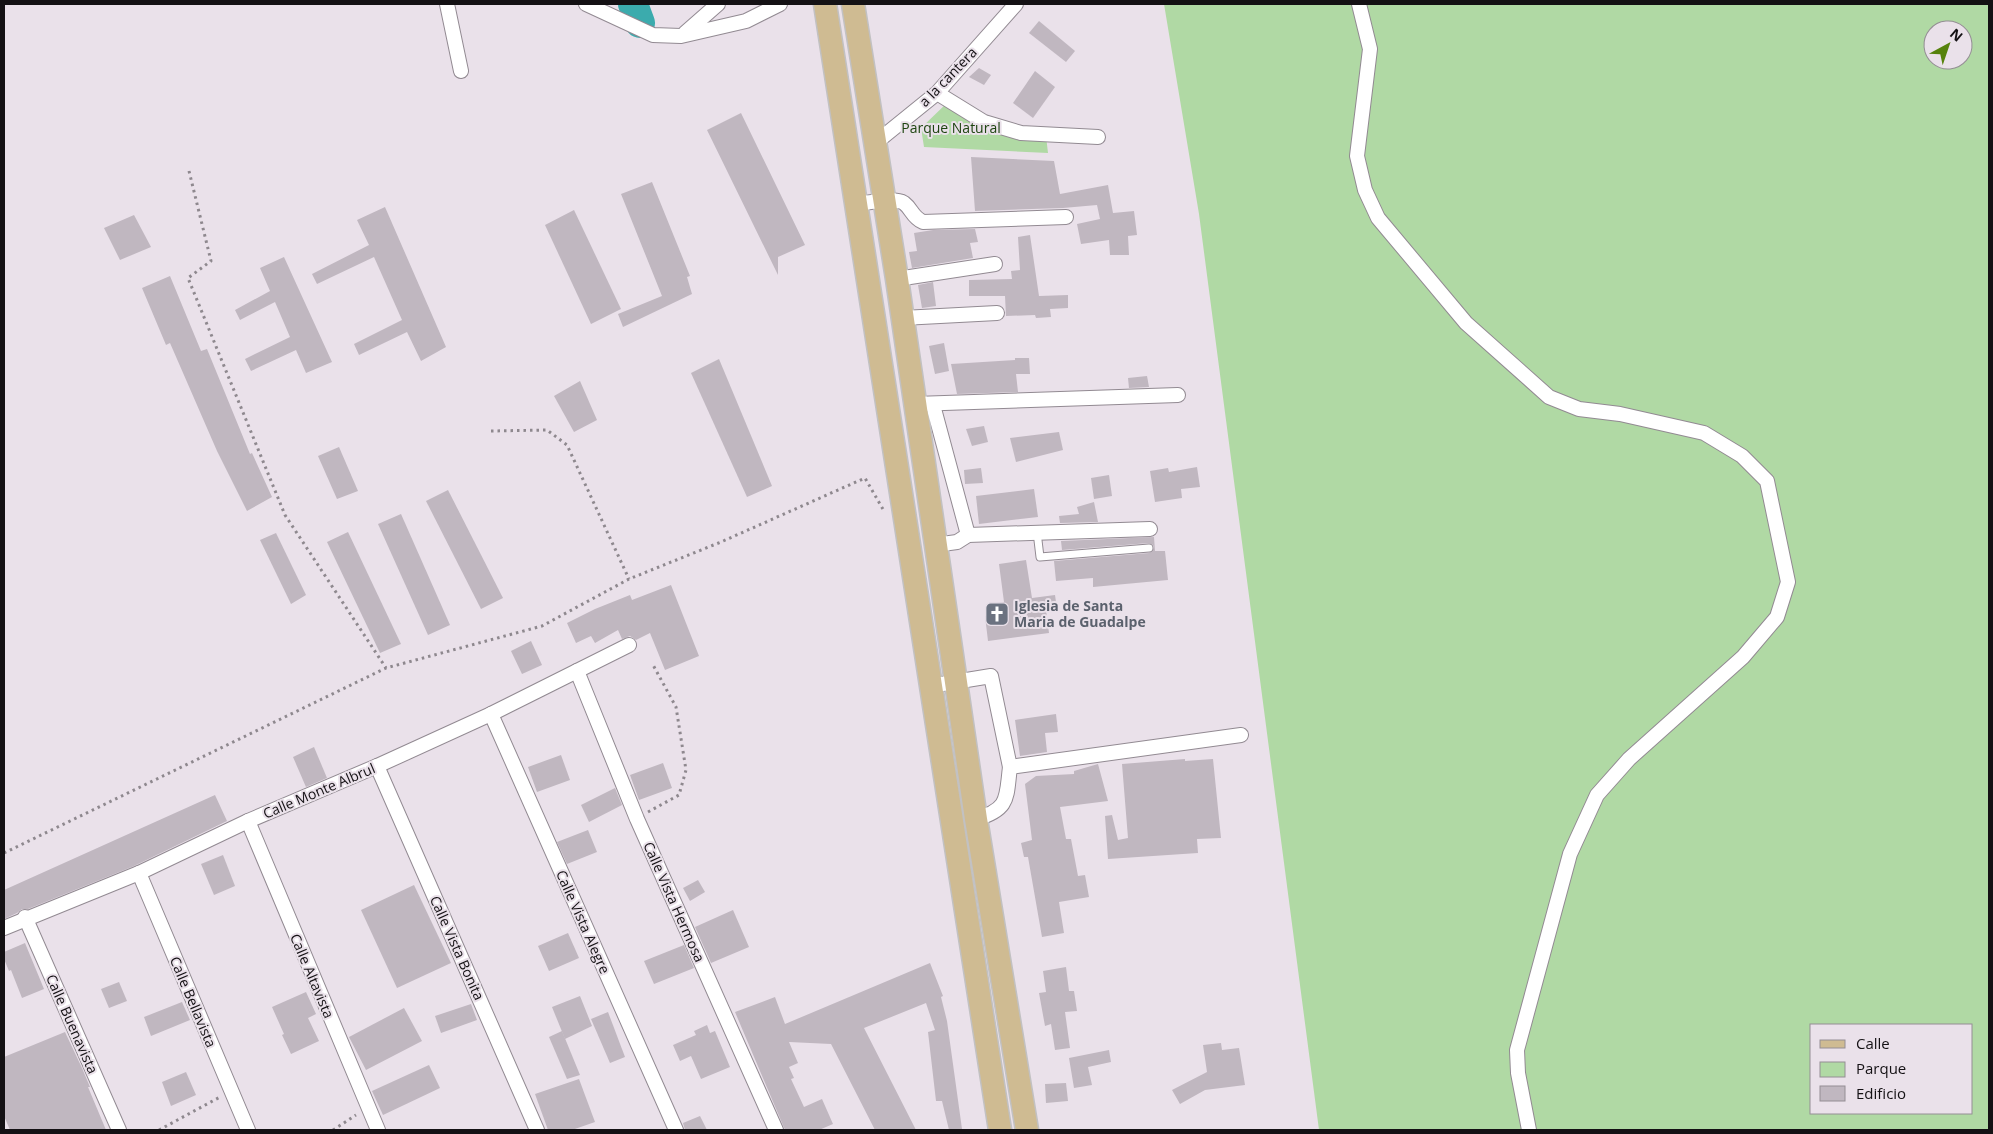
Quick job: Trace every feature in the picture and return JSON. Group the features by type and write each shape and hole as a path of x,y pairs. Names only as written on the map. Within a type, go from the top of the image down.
{"main road":[{"path":"825,4 1000,1130"},
{"path":"853,4 902,318 924,405 936,544 976,819 1027,1130"}],"street":[{"path":"448,4 461,71"},
{"path":"586,4 653,34 681,36 746,20 780,4"},
{"path":"681,36 718,4"},
{"name":"a la cantera","path":"874,144 937,93 1016,4"},
{"path":"1359,4 1370,49 1357,156 1365,190 1378,218 1466,323 1549,397 1579,409 1620,414 1704,433 1742,456 1767,481 1788,582 1776,617 1743,657 1629,759 1597,795 1570,854 1517,1050 1518,1073 1529,1130"},
{"path":"937,93 984,122 1021,133 1098,137"},
{"path":"856,204 899,201 905,204 915,218 924,222 1066,217"},
{"path":"897,279 995,264"},
{"path":"902,318 997,313"},
{"path":"968,534 924,405 1178,395"},
{"path":"936,544 956,542 968,534 1150,529"},
{"name":"Calle Monte Albrul","path":"4,928 139,873 248,822 377,766 491,714 629,645"},
{"name":"Calle Vista Hermosa","path":"577,671 637,819 776,1130"},
{"path":"930,686 991,676 1010,766 1006,802 992,814 976,819"},
{"name":"Calle Vista Alegre","path":"491,714 676,1130"},
{"path":"1010,766 1241,735"},
{"name":"Calle Vista Bonita","path":"377,766 537,1130"},
{"name":"Calle Altavista","path":"248,822 367,1108 378,1130"},
{"name":"Calle Bellavista","path":"139,873 248,1130"},
{"name":"Calle Buenavista","path":"26,918 119,1130"}],"lane":[{"path":"1037,532 1040,557 1149,548"}],"path":[{"path":"189,171 211,261 188,278 285,514 386,668"},
{"path":"491,430 547,430 567,445 629,579"},
{"path":"4,853 386,668 542,626 629,579 721,542 865,478 885,512"},
{"path":"637,819 679,795 686,770 676,707 652,664"},
{"path":"159,1130 231,1091"},
{"path":"333,1130 367,1108"}],"green space":[{"path":"1164,4 1989,4 1989,1130 1319,1130 1199,214"},
{"name":"Parque Natural","path":"948,102 983,126 1046,136 1048,153 924,147 921,128"}],"building":[{"path":"1039,21 1075,51 1066,62 1029,33"},
{"path":"979,68 991,75 984,85 969,77"},
{"path":"1035,71 1055,87 1033,118 1013,103"},
{"path":"741,113 805,245 778,257 778,275 707,130"},
{"path":"971,157 1054,161 1060,194 1108,185 1113,213 1134,211 1137,235 1128,236 1129,255 1110,255 1109,240 1081,244 1077,224 1100,219 1097,205 975,211"},
{"path":"652,182 690,276 687,277 692,294 623,327 618,314 662,296 621,194"},
{"path":"385,207 446,347 421,361 407,332 359,355 354,344 402,320 374,257 317,284 312,274 369,245 357,220"},
{"path":"574,210 621,309 591,324 545,225"},
{"path":"134,215 151,247 120,260 104,228"},
{"path":"975,229 978,242 970,243 973,258 912,268 909,252 917,251 914,233 933,230"},
{"path":"1030,235 1039,296 1068,295 1068,308 1050,309 1051,317 1036,318 1035,315 1006,316 1005,296 969,296 969,280 1012,279 1011,271 1020,270 1018,237"},
{"path":"284,257 332,362 306,373 296,350 251,371 245,359 290,337 275,302 240,320 235,310 270,291 260,268"},
{"path":"170,276 201,351 207,349 250,454 252,453 272,497 247,511 217,451 170,343 166,345 142,288"},
{"path":"933,282 936,306 922,308 918,285"},
{"path":"944,343 949,371 935,374 929,346"},
{"path":"1015,358 1029,358 1030,374 1016,374 1018,392 957,394 951,364 1015,360"},
{"path":"719,359 772,486 747,497 691,373"},
{"path":"1147,376 1149,387 1129,388 1128,378"},
{"path":"580,381 597,420 574,432 554,396"},
{"path":"984,426 988,442 972,446 966,429"},
{"path":"1059,432 1063,450 1016,462 1010,438"},
{"path":"339,447 358,491 337,499 318,456"},
{"path":"1197,467 1200,487 1181,489 1182,498 1155,502 1150,471 1168,468 1169,472"},
{"path":"981,468 983,483 965,484 964,470"},
{"path":"1109,475 1112,496 1094,499 1091,478"},
{"path":"1034,489 1038,517 979,524 976,496"},
{"path":"448,490 503,598 481,609 426,501"},
{"path":"1094,502 1098,522 1060,523 1059,516 1079,514 1077,507"},
{"path":"401,514 450,625 428,635 378,524"},
{"path":"348,532 401,644 380,653 327,542"},
{"path":"276,533 306,595 291,604 260,540"},
{"path":"1154,537 1155,551 1165,551 1168,580 1093,587 1093,578 1056,581 1054,561 1149,553 1154,548 1149,543 1062,550 1061,541"},
{"path":"1026,560 1032,598 1055,595 1057,609 1046,610 1049,633 988,641 985,616 997,614 996,603 1004,602 999,564"},
{"path":"671,585 699,656 665,670 650,633 636,640 630,636 622,639 618,630 595,643 591,636 576,643 567,623 630,595 632,600"},
{"path":"531,641 542,665 522,674 511,651"},
{"path":"1056,714 1058,732 1045,733 1047,752 1020,756 1015,720"},
{"path":"314,747 327,778 306,787 293,757"},
{"path":"561,755 570,780 537,792 528,767"},
{"path":"1185,759 1185,761 1213,759 1221,838 1197,839 1198,853 1108,859 1105,816 1112,815 1118,840 1128,838 1122,764"},
{"path":"663,763 672,788 639,800 630,775"},
{"path":"1098,764 1108,801 1060,807 1066,839 1071,839 1078,876 1085,875 1089,897 1059,902 1064,933 1042,937 1028,857 1024,857 1021,843 1032,840 1025,784 1036,776 1074,774 1074,771"},
{"path":"615,788 622,805 589,822 581,805"},
{"path":"215,795 227,821 134,866 28,909 22,909 4,919 4,890"},
{"path":"588,830 597,852 567,864 557,842"},
{"path":"223,855 235,886 214,895 201,864"},
{"path":"698,880 705,892 690,901 683,888"},
{"path":"414,885 451,963 397,988 361,910"},
{"path":"733,910 749,947 711,963 695,927"},
{"path":"568,933 579,958 549,971 538,946"},
{"path":"25,943 44,989 22,998 11,970 9,971 4,959 4,952"},
{"path":"684,945 694,968 654,984 644,961"},
{"path":"930,963 943,996 941,997 947,1021 962,1129 949,1130 942,1101 936,1101 928,1032 935,1030 926,1003 864,1028 916,1130 875,1130 831,1044 789,1042 798,1063 789,1067 794,1078 791,1079 804,1107 822,1099 833,1124 819,1130 785,1130 735,1012 775,997 785,1024"},
{"path":"1066,967 1069,991 1074,991 1077,1011 1065,1012 1070,1048 1055,1050 1051,1024 1045,1026 1039,993 1046,992 1043,971"},
{"path":"119,982 127,1001 109,1008 101,989"},
{"path":"306,992 316,1014 308,1018 319,1041 291,1054 272,1007"},
{"path":"580,996 592,1026 565,1039 552,1007"},
{"path":"182,1002 190,1020 151,1036 144,1017"},
{"path":"471,1004 477,1020 441,1033 435,1016"},
{"path":"404,1008 422,1041 366,1070 349,1037"},
{"path":"608,1012 625,1057 610,1063 591,1019"},
{"path":"707,1025 710,1033 715,1031 730,1067 701,1079 691,1056 680,1061 673,1045 696,1035 694,1031"},
{"path":"562,1031 580,1075 567,1079 549,1037"},
{"path":"65,1032 90,1087 88,1087 106,1130 10,1130 4,1116 4,1057"},
{"path":"1221,1043 1222,1050 1239,1048 1245,1085 1205,1090 1180,1104 1172,1090 1207,1072 1203,1045"},
{"path":"1109,1050 1111,1062 1088,1067 1092,1085 1074,1088 1069,1058"},
{"path":"429,1065 440,1088 383,1115 372,1091"},
{"path":"186,1072 196,1095 171,1106 162,1082"},
{"path":"579,1079 595,1122 572,1130 548,1130 535,1094"},
{"path":"1066,1083 1068,1101 1046,1103 1045,1084"},
{"path":"700,1116 707,1130 685,1130 683,1123"}],"waterway":[{"path":"633,4 640,23"}],"place":[{"name":"Iglesia de Santa Maria de Guadalpe","path":"997,614"}]}
